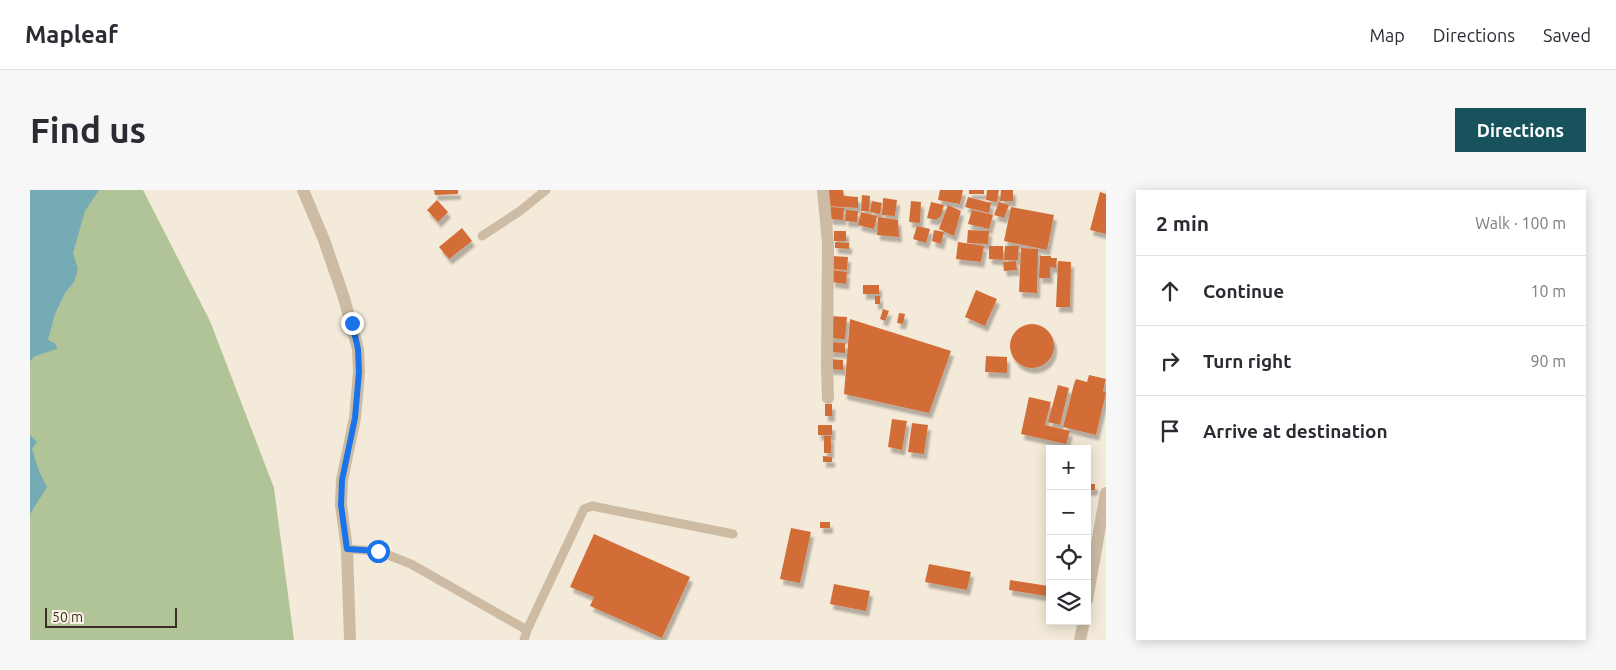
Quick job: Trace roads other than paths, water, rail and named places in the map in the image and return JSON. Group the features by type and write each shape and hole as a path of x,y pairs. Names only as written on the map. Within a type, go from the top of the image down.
{"street":[{"path":"303,190 324,240 344,298 358,349 359,372 355,418 342,480 341,505 347,549 350,640"},
{"path":"823,190 828,244 828,398"},
{"path":"1091,580 1106,493"},
{"path":"1080,640 1083,625"}],"lane":[{"path":"482,236 520,211 546,190"},
{"path":"524,640 584,509 592,506 733,534"},
{"path":"347,549 378,551 411,564 527,630"}],"water":[{"path":"30,190 99,190 85,211 73,253 78,269 74,282 65,293 55,314 48,340 56,344 57,349 35,356 30,361"},
{"path":"30,435 37,442 32,449 39,471 47,487 30,514"}]}
